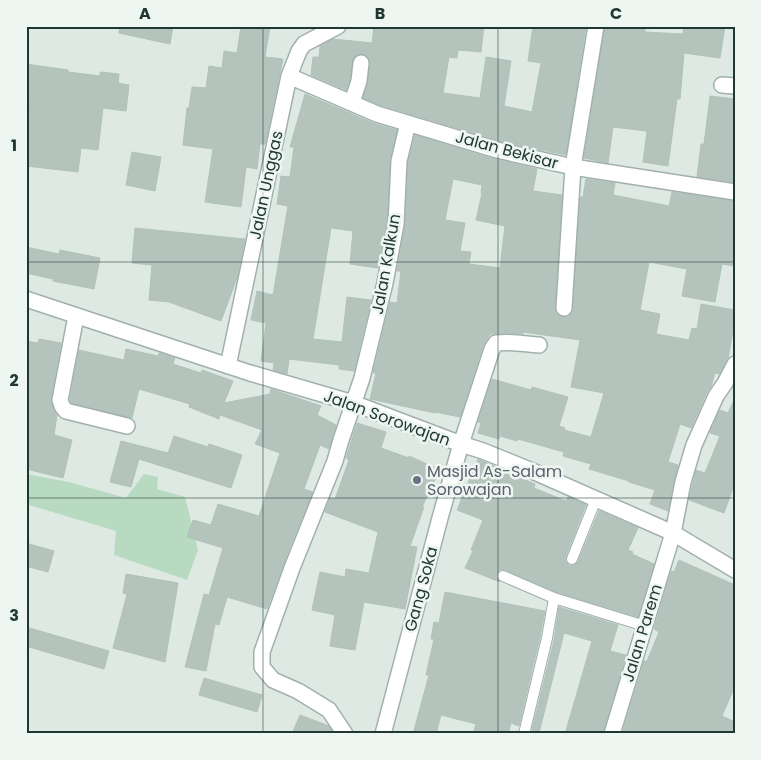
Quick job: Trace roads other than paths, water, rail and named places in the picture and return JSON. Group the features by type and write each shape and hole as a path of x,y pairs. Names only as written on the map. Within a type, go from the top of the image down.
{"street":[{"name":"Jalan Unggas","path":"228,366 289,76 299,51 304,44 338,26"},
{"path":"564,308 573,168 596,26"},
{"path":"352,102 359,81 361,63"},
{"name":"Jalan Bekisar","path":"289,76 377,114 497,150 573,168 735,192"},
{"name":"Jalan Kalkun","path":"345,734 329,710 298,690 273,680 262,668 262,652 292,568 336,461 362,378 385,283 396,224 399,161 408,123"},
{"name":"Jalan Sorowajan","path":"26,299 228,366 353,403 499,457 673,533 735,570"},
{"path":"76,316 60,400 62,406 66,411 128,426"},
{"name":"Gang Soka","path":"382,734 461,444 492,349 496,343 514,342 540,345"},
{"name":"Jalan Parem","path":"612,734 673,533 683,482 694,445 716,396 730,386 735,364"}],"lane":[{"path":"572,559 596,499"},
{"path":"503,576 554,598 644,626"},
{"path":"524,734 547,638 554,598"}],"place":[{"name":"Masjid As-Salam Sorowajan","path":"417,480"}]}
